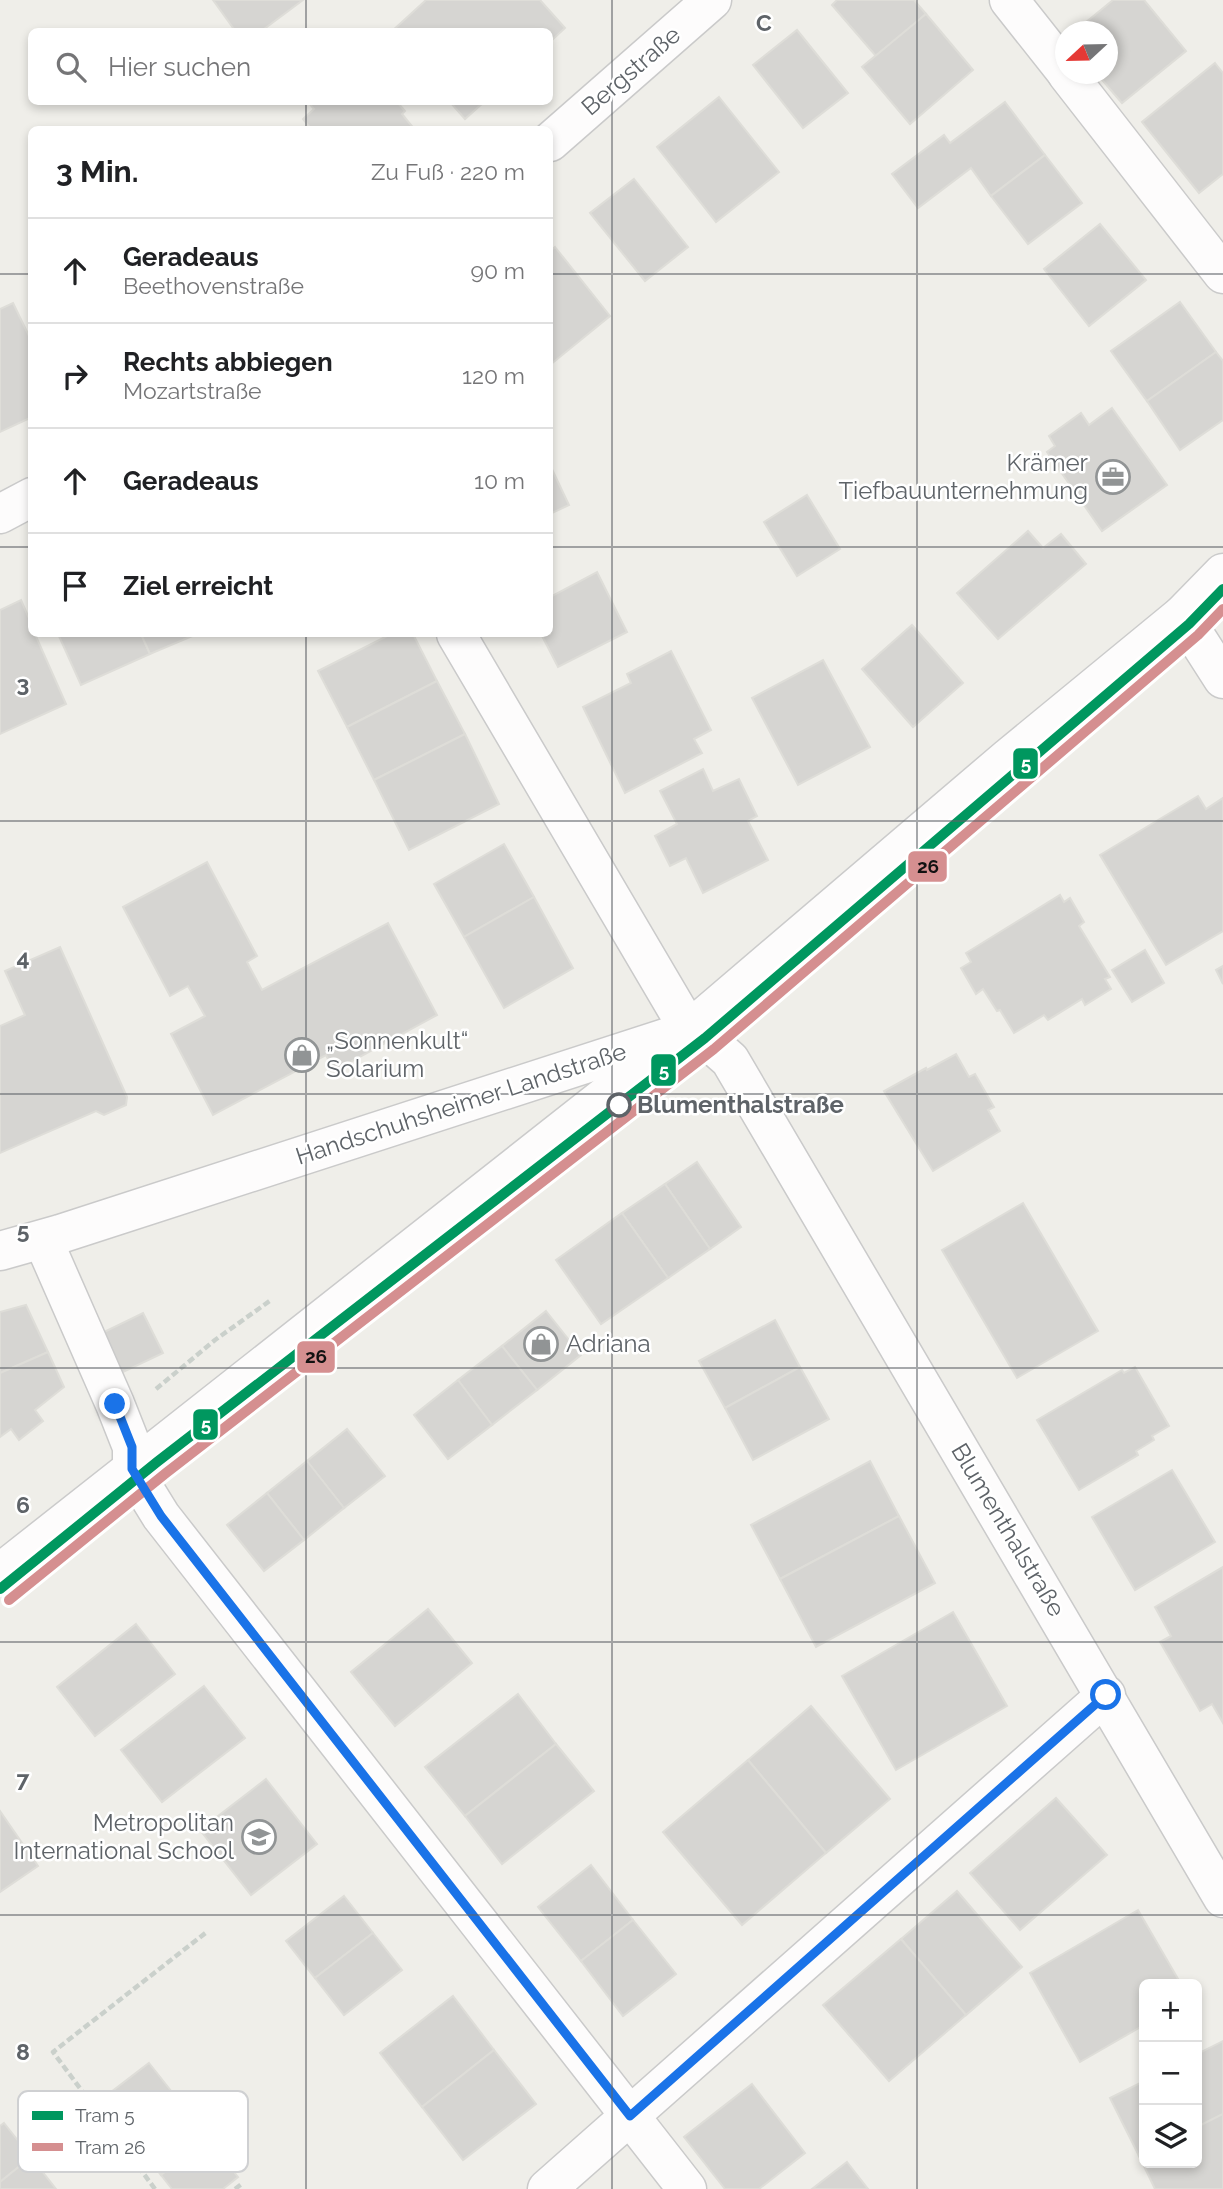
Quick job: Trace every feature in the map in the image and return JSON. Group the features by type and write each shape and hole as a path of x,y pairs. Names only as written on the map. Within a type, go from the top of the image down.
{"street":[{"name":"Bergstraße","path":"553,139 712,0"},
{"path":"1009,0 1055,59"},
{"path":"1075,84 1223,274"},
{"path":"0,514 28,500"},
{"name":"Handschuhsheimer Landstraße","path":"0,1251 43,1240 689,1030 1007,758 1182,615 1223,573"},
{"path":"1182,615 1223,679"},
{"name":"Blumenthalstraße","path":"458,637 689,1030 705,1038 730,1060 1223,1898"},
{"path":"0,1573 689,1030"},
{"path":"43,1240 132,1447 132,1469 161,1516 687,2189"},
{"path":"547,2189 1106,1695"}],"path":[{"path":"82,2091 53,2053 208,1931"},
{"path":"142,2172 155,2189"},
{"path":"236,2189 243,2183"}],"building":[{"path":"213,0 303,0 265,28 233,28"},
{"path":"426,0 540,0 565,28 553,39 553,28 395,28"},
{"path":"837,0 914,0 926,14 876,56 832,5"},
{"path":"1113,0 1144,0 1186,51 1122,103 1106,84 1118,84 1118,21 1087,21"},
{"path":"926,14 973,70 910,124 862,67"},
{"path":"797,30 848,93 803,128 753,65"},
{"path":"1215,63 1223,73 1223,174 1199,193 1142,122"},
{"path":"719,97 779,172 716,222 657,147"},
{"path":"1005,102 1045,155 991,196 971,168 918,208 892,174 944,135 950,143"},
{"path":"311,105 400,105 405,111 402,114 412,126 309,126 303,119 314,109"},
{"path":"453,105 481,105 465,119"},
{"path":"1045,155 1082,203 1028,244 991,196"},
{"path":"634,179 688,247 645,281 590,213"},
{"path":"1100,224 1146,280 1089,326 1044,269"},
{"path":"555,247 610,316 553,363"},
{"path":"1180,302 1216,352 1147,401 1111,351"},
{"path":"13,303 28,334 28,419 0,432 0,309"},
{"path":"1216,352 1223,361 1223,420 1180,450 1147,401"},
{"path":"1112,408 1167,485 1102,531 1047,452 1055,446 1049,436 1081,413 1089,425"},
{"path":"553,471 569,505 553,513"},
{"path":"807,495 840,549 797,576 764,522"},
{"path":"1028,531 1043,548 1061,534 1086,564 998,639 957,593"},
{"path":"597,572 627,632 558,667 543,637 553,637 553,595"},
{"path":"21,600 28,616 28,637 36,637 66,704 0,734 0,610"},
{"path":"912,625 963,683 913,727 862,669"},
{"path":"59,637 142,637 150,654 81,685"},
{"path":"142,637 190,637 150,654"},
{"path":"385,637 415,637 437,681 347,727 318,671"},
{"path":"671,651 711,730 694,739 702,753 625,793 583,707 631,683 627,674"},
{"path":"823,660 870,747 798,785 752,698"},
{"path":"437,681 465,734 374,780 347,727"},
{"path":"465,734 499,804 409,850 374,780"},
{"path":"703,769 713,791 739,779 757,816 748,821 768,860 703,893 686,858 670,866 655,836 677,824 660,791"},
{"path":"1198,796 1206,809 1223,798 1223,931 1166,965 1100,855"},
{"path":"504,844 534,897 464,937 434,884"},
{"path":"207,862 257,956 247,962 262,990 388,923 437,1015 334,1071 326,1055 213,1115 171,1034 205,1016 188,986 170,996 123,907"},
{"path":"1060,895 1064,902 1070,898 1084,922 1079,926 1110,977 1105,979 1111,989 1085,1005 1082,999 1048,1020 1044,1015 1014,1033 983,989 976,994 961,968 971,962 966,953"},
{"path":"534,897 573,968 504,1008 464,937"},
{"path":"60,947 127,1097 126,1105 104,1115 96,1111 0,1153 0,1026 25,1015 5,971"},
{"path":"1145,950 1164,983 1132,1002 1112,970"},
{"path":"1223,966 1223,984 1216,970"},
{"path":"956,1054 969,1077 975,1074 994,1107 988,1110 1000,1131 933,1171 884,1091"},
{"path":"697,1162 741,1227 710,1249 665,1184"},
{"path":"665,1184 710,1249 668,1278 622,1213"},
{"path":"1023,1203 1098,1331 1017,1378 942,1250"},
{"path":"622,1213 668,1278 601,1324 556,1260"},
{"path":"26,1305 48,1352 0,1373 0,1312"},
{"path":"546,1311 581,1355 537,1390 502,1346"},
{"path":"143,1313 163,1353 121,1373 102,1333"},
{"path":"775,1320 800,1367 725,1408 699,1361"},
{"path":"502,1346 537,1390 492,1425 458,1380"},
{"path":"48,1352 64,1387 35,1410 43,1421 19,1440 11,1429 0,1437 0,1373"},
{"path":"800,1367 829,1419 753,1460 725,1408"},
{"path":"1135,1367 1169,1426 1152,1436 1154,1440 1136,1451 1138,1455 1079,1490 1037,1420 1122,1370 1124,1373"},
{"path":"458,1380 492,1425 448,1459 414,1415"},
{"path":"347,1429 385,1476 344,1508 307,1461"},
{"path":"307,1461 344,1508 304,1540 267,1493"},
{"path":"870,1461 899,1516 780,1579 751,1525"},
{"path":"1172,1470 1215,1542 1135,1590 1092,1517"},
{"path":"267,1493 304,1540 264,1571 227,1525"},
{"path":"899,1516 935,1583 816,1647 780,1579"},
{"path":"1223,1567 1223,1723 1212,1704 1200,1711 1160,1642 1171,1636 1155,1607"},
{"path":"428,1609 472,1663 395,1726 351,1672"},
{"path":"953,1612 1007,1706 896,1770 842,1676"},
{"path":"136,1624 175,1674 95,1736 57,1687"},
{"path":"204,1686 245,1738 162,1802 121,1750"},
{"path":"518,1694 556,1744 465,1816 425,1767"},
{"path":"811,1706 890,1799 826,1853 748,1760"},
{"path":"556,1744 594,1791 502,1864 465,1816"},
{"path":"748,1760 826,1853 742,1925 663,1832"},
{"name":"Metropolitan International School","path":"266,1779 317,1844 251,1895 200,1830"},
{"path":"1056,1798 1107,1855 1020,1930 970,1873"},
{"path":"0,1811 38,1866 0,1892"},
{"path":"591,1865 633,1920 581,1961 538,1907"},
{"path":"957,1891 1022,1967 966,2015 901,1939"},
{"path":"344,1896 373,1933 315,1978 286,1941"},
{"path":"1138,1910 1178,1979 1139,1979 1139,2028 1080,2062 1030,1973"},
{"path":"633,1920 676,1974 623,2016 581,1961"},
{"path":"373,1933 402,1970 344,2015 315,1978"},
{"path":"901,1939 966,2015 889,2081 823,2005"},
{"path":"453,1996 494,2050 422,2107 380,2053"},
{"path":"1223,2041 1223,2114 1202,2124 1202,2105 1202,2052"},
{"path":"494,2050 536,2104 463,2160 422,2107"},
{"path":"149,2063 171,2091 112,2091"},
{"path":"752,2084 805,2153 759,2189 725,2189 684,2137"},
{"path":"1139,2084 1139,2156 1110,2098"},
{"path":"1223,2114 1223,2189 1155,2189 1145,2168 1202,2168 1202,2124"},
{"path":"4,2123 18,2141 18,2167 0,2182 0,2126"},
{"path":"847,2162 868,2189 812,2189"},
{"path":"18,2167 18,2172 43,2172 56,2189 0,2189 0,2182"},
{"path":"165,2172 234,2172 238,2177 223,2189 172,2189 161,2175"}],"tram line":[{"name":"5","path":"0,1589 157,1462 705,1038 1189,624 1223,589"},
{"name":"26","path":"9,1600 166,1473 714,1049 1198,635 1223,609"}],"place":[{"name":"Krämer Tiefbauunternehmung","path":"1113,477"},
{"name":"„Sonnenkult“ Solarium","path":"302,1055"},
{"name":"Blumenthalstraße","path":"619,1105"},
{"name":"Adriana","path":"541,1344"},
{"name":"Metropolitan International School","path":"259,1837"}],"route":[{"path":"115,1404 132,1447 132,1469 161,1516 630,2116 1106,1695"}]}
